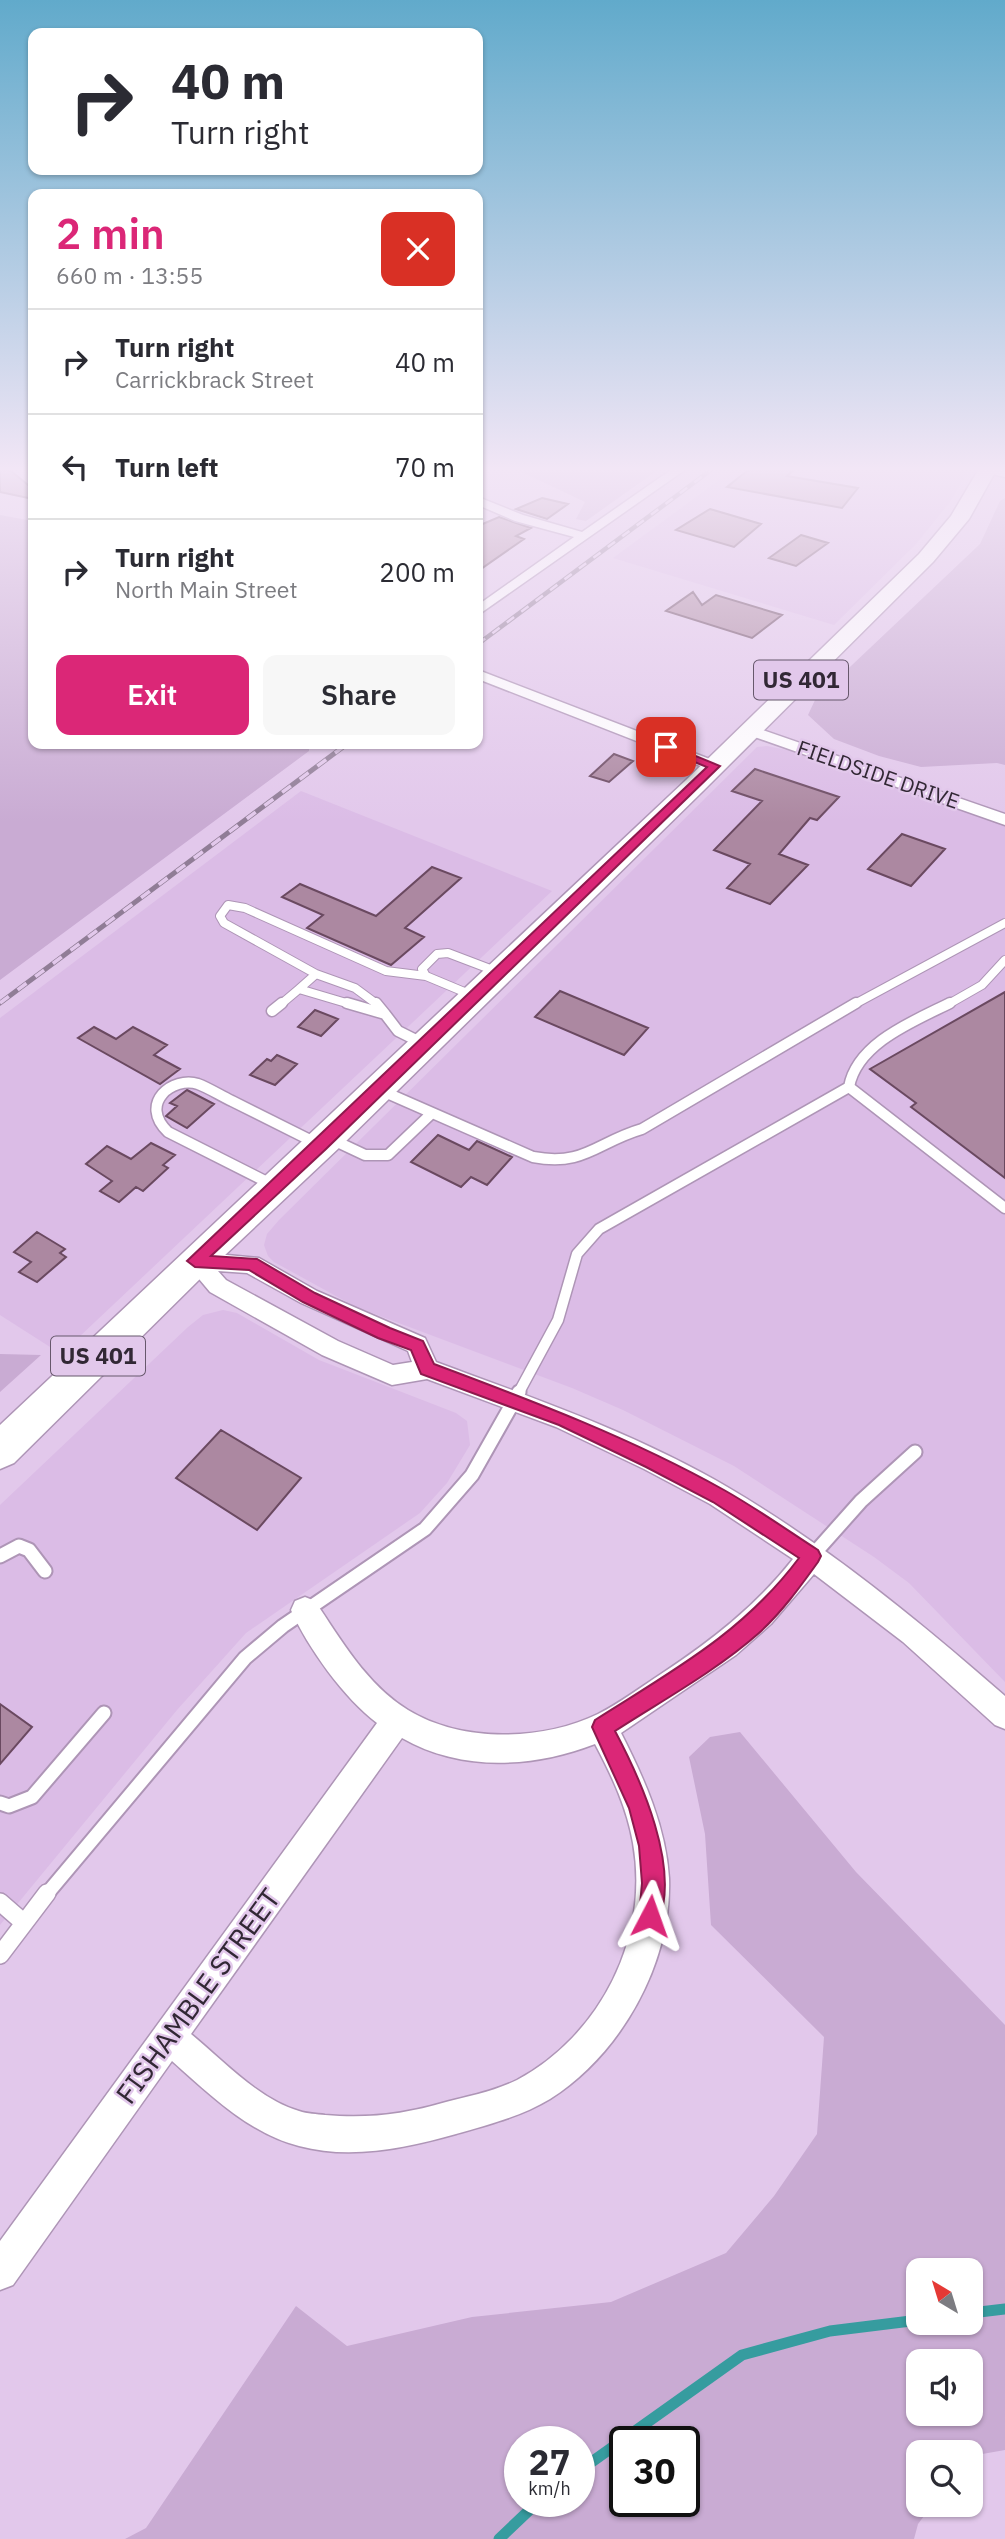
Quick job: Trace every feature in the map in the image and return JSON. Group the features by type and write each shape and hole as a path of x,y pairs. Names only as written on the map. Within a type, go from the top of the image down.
{"highway":[{"name":"US 401","path":"0,1451 195,1261 324,1141 751,731 836,643 897,585"}],"street":[{"path":"483,606 507,585"},
{"path":"483,676 714,766"},
{"name":"FIELDSIDE DRIVE","path":"751,731 1005,820"},
{"path":"195,1261 251,1264 309,1297 384,1333 417,1345 427,1369"},
{"path":"195,1261 218,1286 330,1348 392,1375 427,1369 565,1420 663,1466 719,1496 812,1556 913,1633 1005,1715"},
{"path":"305,1610 359,1686 397,1720 438,1739 482,1748 519,1748 560,1742 602,1727 713,1656 752,1626 785,1593 812,1556"},
{"name":"FISHAMBLE STREET","path":"0,2272 397,1720"},
{"path":"169,2038 249,2103 295,2128 308,2130 348,2135 396,2134 505,2104 541,2085 578,2056 607,2023 627,1989 642,1951 650,1916 653,1883 650,1846 625,1771 602,1727"}],"lane":[{"path":"424,1044 398,1031 378,1003 356,987 316,974 223,923 221,911 228,905 234,905 386,971 426,976 474,996"},
{"path":"378,1089 533,1157 553,1161 579,1158 621,1135 661,1119 836,1015 1005,923"},
{"path":"426,976 422,970 437,954 448,953 498,972"},
{"path":"1005,960 981,986 874,1047 854,1063 848,1078 849,1087 1005,1208"},
{"path":"272,1011 316,974"},
{"path":"299,989 385,1014"},
{"path":"276,1186 168,1132 157,1119 154,1110 157,1101 173,1087 196,1083 324,1141 370,1158 388,1155 432,1114"},
{"path":"0,1955 23,1922 245,1658 305,1610 425,1529 472,1475 558,1320 569,1275 584,1243 599,1229 849,1087"},
{"path":"812,1556 846,1514 882,1478 915,1452"},
{"path":"0,1556 19,1546 29,1550 45,1571"},
{"path":"0,1803 9,1806 32,1797 104,1713"},
{"path":"0,1902 23,1922"}],"shaded area":[{"path":"0,585 28,585 28,749 309,751 0,980"},
{"path":"704,585 874,585 834,625"},
{"path":"936,585 1005,585 1005,765 997,763 921,767 879,756 834,739 808,715 815,700"},
{"path":"767,746 792,751 1005,826 1005,1682 909,1583 874,1557 734,1466 623,1410 572,1388 356,1307 274,1262 268,1256 264,1245 267,1234 279,1220 757,747"},
{"path":"301,791 552,891 61,1354 0,1315 0,1018"},
{"path":"223,1310 237,1313 319,1360 456,1413 467,1421 470,1445 447,1483 420,1513 246,1633 177,1710 0,1925 0,1505 188,1327 203,1315"},
{"path":"0,1354 41,1355 0,1392"},
{"path":"740,1732 856,1872 1005,2025 1005,2450 983,2454 983,2440 906,2440 906,2517 923,2517 918,2524 914,2539 125,2539 146,2528 296,2306 347,2346 472,2317 611,2302 726,2253 774,2196 817,2134 824,2037 711,1925 705,1834 689,1757 710,1737"}],"building":[{"path":"693,592 702,605 716,595 782,615 752,638 666,611"},
{"path":"614,754 633,761 609,782 590,776"},
{"path":"755,769 839,797 817,820 810,818 779,854 808,865 770,904 727,888 750,864 714,850 762,801 732,791"},
{"path":"902,834 945,849 911,886 868,869"},
{"path":"432,867 461,878 405,928 424,937 391,965 307,928 323,915 282,897 300,884 376,916"},
{"path":"560,991 648,1028 624,1055 535,1017"},
{"path":"1005,992 1005,1178 911,1107 916,1103 870,1069"},
{"path":"315,1010 338,1019 321,1036 298,1027"},
{"path":"94,1027 116,1039 133,1027 167,1045 154,1055 180,1069 160,1084 78,1038"},
{"path":"277,1055 297,1064 275,1085 250,1075 267,1059 271,1061"},
{"path":"187,1090 214,1104 187,1128 166,1116 177,1106 170,1103"},
{"path":"438,1135 469,1150 477,1141 512,1157 487,1185 471,1177 461,1187 411,1162"},
{"path":"151,1143 175,1155 163,1165 168,1168 143,1191 136,1187 119,1202 100,1191 112,1181 86,1164 107,1146 131,1159"},
{"path":"37,1232 65,1249 60,1253 66,1257 37,1282 19,1272 31,1262 14,1252"},
{"path":"221,1430 301,1478 257,1530 176,1478"},
{"path":"0,1704 32,1727 0,1764"}],"waterway":[{"path":"984,2311 1005,2309"},
{"path":"595,2460 742,2355 830,2331 906,2322"},
{"path":"499,2539 522,2517"}],"railway":[{"path":"483,640 556,585"},
{"path":"0,1003 340,749"}],"route":[{"path":"650,1916 653,1883 650,1846 640,1808 625,1771 602,1727 713,1656 752,1626 785,1593 812,1556 719,1496 653,1461 565,1420 427,1369 417,1345 384,1333 309,1297 251,1264 195,1261 320,1145 714,766 666,747"}]}
